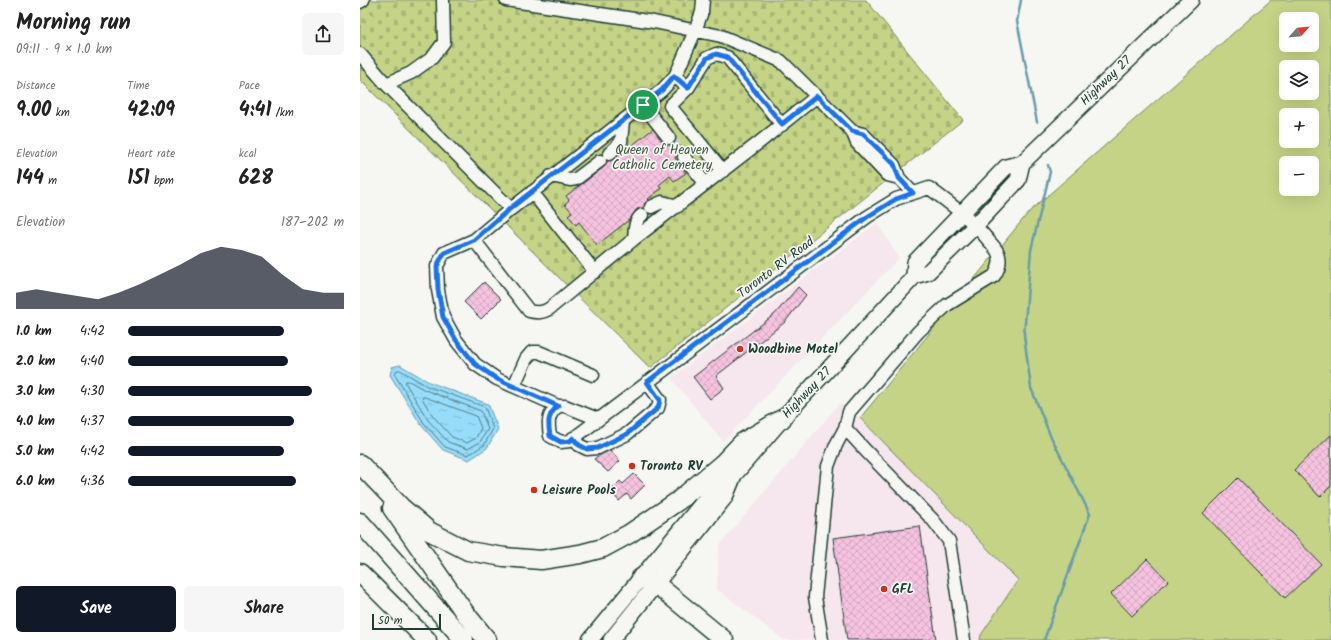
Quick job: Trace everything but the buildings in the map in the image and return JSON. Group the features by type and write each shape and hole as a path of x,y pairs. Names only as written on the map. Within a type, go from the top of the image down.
{"highway":[{"path":"363,468 401,507 429,531 468,551 504,557 541,560 580,554 603,548 629,534 678,501 723,463 743,442 782,420"},
{"path":"363,468 465,613 487,640"},
{"path":"360,522 464,640"},
{"path":"360,573 427,640"},
{"path":"648,581 724,640"}],"main road":[{"name":"Highway 27","path":"914,276 915,262 1006,168 1022,163 1191,0"},
{"name":"Highway 27","path":"590,640 648,581 725,497 734,475 782,420 914,276 928,272 976,225 1018,180 1022,163"},
{"name":"Highway 27","path":"611,640 648,581"}],"lane":[{"path":"386,84 411,73 432,58 444,42 443,0"},
{"path":"506,0 547,3 654,22 721,36 781,61 852,131 857,143 887,175 899,178 913,193"},
{"path":"598,418 565,406 558,406 497,379 475,364 456,340 443,317 438,290 437,266 444,253 474,240 551,176 662,90 674,76 695,31 702,12 703,0"},
{"path":"360,54 386,84 511,209"},
{"path":"723,170 670,106 688,88 707,58 716,54 727,57 782,124"},
{"path":"674,76 688,88"},
{"path":"474,240 529,311 537,313 543,312 549,309 634,239 817,96"},
{"path":"643,105 669,138"},
{"path":"551,176 570,180 576,179 604,158 622,142 623,121"},
{"path":"684,157 706,184"},
{"name":"Toronto RV Road","path":"573,438 867,217 896,199 929,188 976,225 998,251 1000,264 998,271 994,276 947,305 918,332 849,412 845,428"},
{"path":"532,192 595,272"},
{"path":"634,239 635,226 638,218 647,211 662,202 678,206"},
{"path":"514,386 526,359 532,352 539,352 593,375"},
{"path":"558,406 553,410 548,422 550,436 561,442 570,441 573,438 579,445 587,449 598,448 627,434 658,408 660,400 647,382"},
{"path":"822,640 815,597 828,466 836,445 845,428 933,520 949,541 964,640"}],"shaded area":[{"path":"877,223 899,258 723,441 671,378"},
{"path":"840,403 860,418 1018,580 981,635 980,640 784,640 717,589 719,546"}],"green space":[{"name":"Queen of Heaven Catholic Cemetery","path":"360,0 866,0 963,120 650,368 360,80"},
{"path":"1271,0 1331,0 1331,640 980,640 981,635 1018,580 860,418 1029,212"}],"water":[{"path":"400,365 429,382 488,404 498,429 487,448 469,460 443,450 421,425 390,375 392,367"}],"waterway":[{"path":"1021,0 1017,21 1037,122"},
{"path":"1044,640 1090,514 1050,435 1031,388 1024,335 1031,250 1050,172 1048,165"}],"tunnel":[{"path":"669,138 684,157"}],"place":[{"name":"Woodbine Motel","path":"740,349"},
{"name":"Toronto RV","path":"632,466"},
{"name":"Leisure Pools","path":"534,490"},
{"name":"GFL","path":"884,589"}],"route":[{"path":"716,54 727,57 782,124 817,96 852,131 863,134 894,164 899,178 913,193 896,199 867,217 647,382 660,400 658,408 627,434 598,448 587,449 579,445 573,438 570,441 561,442 550,436 548,422 553,410 558,406 497,379 475,364 456,340 443,317 438,290 437,266 444,253 474,240 512,207 643,105 662,90 674,76 688,88 707,58 716,54"}]}
